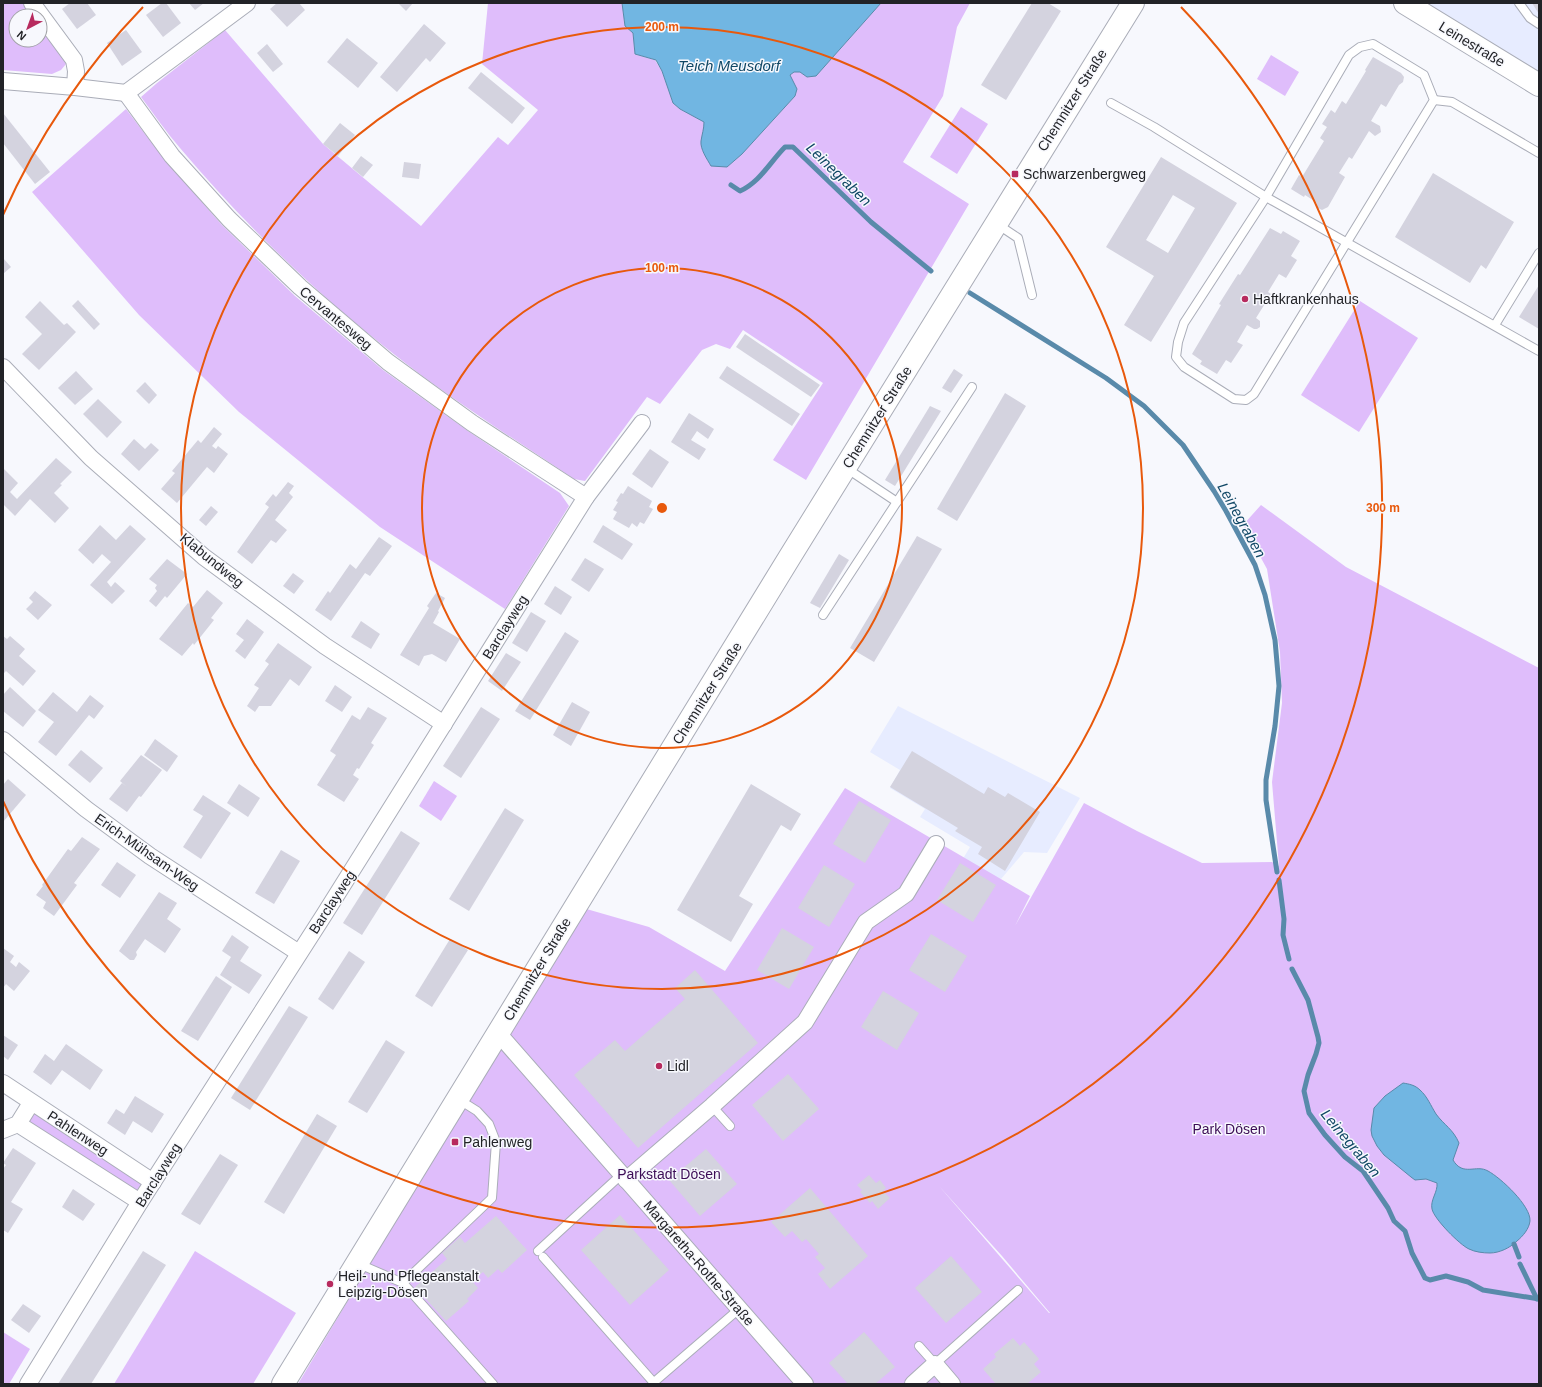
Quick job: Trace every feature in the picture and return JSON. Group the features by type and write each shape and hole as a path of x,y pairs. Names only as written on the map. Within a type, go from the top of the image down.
{"main road":[{"name":"Chemnitzer Straße","path":"283,1384 457,1098 1133,3"},
{"name":"Leinestraße","path":"1405,3 1539,85"}],"street":[{"path":"32,3 74,60 76,71 75,86"},
{"path":"3,81 75,86 126,93 247,3"},
{"name":"Cervantesweg","path":"126,93 172,156 229,219 300,287 394,366 472,423 586,497"},
{"name":"Klabundweg","path":"3,367 92,458 204,557 325,646 444,724"},
{"name":"Barclayweg","path":"28,1384 140,1202 444,724 586,497 642,423"},
{"name":"Erich-Mühsam-Weg","path":"3,740 86,809 150,856 299,953"},
{"path":"624,1177 712,1106 805,1022 866,922 906,894 936,844"},
{"name":"Margaretha-Rothe-Straße","path":"498,1033 805,1384"},
{"name":"Pahlenweg","path":"3,1083 153,1182"},
{"path":"3,1130 18,1124 31,1102"},
{"name":"Pahlenweg","path":"18,1124 140,1202"},
{"path":"913,1384 935,1364 952,1384"}],"lane":[{"path":"1519,3 1530,18 1539,24"},
{"path":"1373,44 1424,75 1434,100 1254,394 1246,400 1234,398 1184,367 1176,357 1178,342 1184,322 1266,197 1349,54 1360,47 1373,44"},
{"path":"1434,100 1452,102 1539,153"},
{"path":"1111,103 1154,127 1266,197 1539,351"},
{"path":"997,224 1018,238 1032,295"},
{"path":"1495,326 1539,253"},
{"path":"823,615 972,387"},
{"path":"846,468 897,502"},
{"path":"403,1283 492,1198 496,1142 489,1124 477,1111 457,1098"},
{"path":"712,1106 730,1126"},
{"path":"624,1177 541,1254 654,1383 739,1309"},
{"path":"358,1263 403,1283 492,1384"},
{"path":"919,1346 935,1364 1018,1290"}],"shaded area":[{"path":"1405,3 1539,3 1539,85"},
{"path":"898,706 1080,798 1047,853 1024,852 1001,879 961,862 970,847 920,817 925,809 890,788 900,770 870,752"}],"green space":[{"path":"3,3 29,3 32,8 8,8 8,48 48,48 48,30 65,54 66,64 61,70 52,74 3,70"},
{"path":"488,3 622,3 625,26 633,33 635,54 655,60 662,71 673,103 680,109 704,122 704,133 701,143 727,167 742,154 795,96 797,89 789,76 794,72 800,72 807,77 816,76 881,3 970,3 957,27 943,96 903,162 969,204 806,480 773,460 823,383 743,330 730,349 716,344 702,350 660,404 647,397 585,481 574,479 439,388 395,355 338,308 282,257 230,204 175,142 141,97 225,30 323,144 421,226 498,137 508,145 538,110 482,64"},
{"path":"1271,55 1299,72 1285,96 1257,79"},
{"path":"961,107 988,124 957,174 930,157"},
{"path":"126,109 164,159 222,225 295,296 383,370 468,431 560,493 569,506 505,609 380,527 239,412 139,315 32,192"},
{"path":"1360,301 1418,338 1359,432 1301,395"},
{"path":"1261,505 1346,567 1539,668 1539,1384 298,1384 583,908 649,927 725,971 845,788 1030,896 1015,926 1084,803 1202,863 1272,862 1279,866 1272,782 1282,703 1280,652 1267,569 1243,525","holes":["939,1186 1002,1256 1050,1313"]},
{"path":"434,781 457,796 441,821 419,806"},
{"path":"31,1103 153,1182 140,1202 18,1124"},
{"path":"195,1251 296,1313 253,1384 114,1384"},
{"path":"3,1332 30,1349 9,1384 3,1384"}],"water":[{"name":"Teich Meusdorf","path":"622,3 881,3 816,76 807,77 800,72 794,72 790,75 797,89 795,96 742,154 727,167 711,166 704,154 701,144 704,122 680,109 673,103 662,71 656,60 635,54 633,33 625,26"},
{"path":"1403,1083 1410,1084 1422,1092 1436,1114 1454,1134 1459,1143 1453,1160 1457,1165 1465,1169 1483,1169 1488,1171 1507,1186 1521,1200 1529,1215 1530,1221 1525,1232 1511,1246 1493,1253 1476,1252 1465,1247 1437,1219 1432,1209 1437,1183 1426,1179 1415,1180 1384,1155 1377,1146 1371,1130 1374,1108 1385,1096"}],"building":[{"path":"70,3 87,3 96,15 77,29 62,9"},
{"path":"162,3 166,3 181,23 163,37 146,15"},
{"path":"189,3 204,3 195,10"},
{"path":"277,3 299,3 305,10 287,27 270,9"},
{"path":"398,3 413,3 406,11"},
{"path":"1032,3 1048,3 1061,11 1006,100 981,85"},
{"path":"1532,3 1539,3 1539,14"},
{"path":"424,24 446,43 430,62 426,58 397,92 380,77"},
{"path":"126,30 142,52 122,66 107,43"},
{"path":"347,38 378,63 358,88 327,62"},
{"path":"267,44 283,64 273,72 257,53"},
{"path":"1373,57 1401,73 1404,77 1403,82 1399,85 1386,107 1381,104 1371,121 1380,126 1381,132 1375,136 1369,131 1352,159 1349,157 1339,173 1345,177 1328,207 1322,210 1318,208 1316,202 1291,189 1299,175 1302,177 1324,141 1320,138 1327,127 1322,124 1331,110 1335,113 1342,101 1346,104"},
{"path":"481,72 525,108 512,124 468,88"},
{"path":"3,113 50,172 35,184 3,143"},
{"path":"340,123 355,135 338,156 323,144"},
{"path":"361,156 373,165 363,177 352,168"},
{"path":"1161,157 1237,203 1151,342 1124,325 1154,276 1106,247","holes":["1173,195 1195,208 1168,253 1146,240"]},
{"path":"404,162 421,164 419,179 402,177"},
{"path":"1433,173 1514,222 1486,269 1481,265 1470,283 1395,237"},
{"name":"Haftkrankenhaus","path":"1270,228 1281,234 1283,231 1300,241 1291,256 1297,260 1286,278 1279,274 1268,292 1271,294 1256,318 1260,321 1260,327 1254,329 1247,325 1237,342 1243,345 1231,363 1226,360 1217,374 1200,364 1202,361 1192,354 1221,305 1219,304 1238,274 1240,275"},
{"path":"3,258 11,267 3,274"},
{"path":"1539,285 1539,329 1519,317"},
{"path":"78,300 100,324 94,330 72,306"},
{"path":"40,301 64,325 67,323 76,332 39,370 22,354 42,334 25,317"},
{"path":"745,334 820,385 811,397 736,347"},
{"path":"727,366 800,414 792,426 719,378"},
{"path":"954,369 963,375 951,393 942,388"},
{"path":"76,371 93,389 75,405 58,388"},
{"path":"145,382 157,395 149,404 136,391"},
{"path":"1005,393 1026,406 957,521 937,509"},
{"path":"98,399 122,422 107,438 83,414"},
{"path":"930,406 941,411 895,486 885,480"},
{"path":"689,413 714,429 708,439 697,431 691,440 706,449 699,460 671,442"},
{"path":"214,427 222,434 212,446 216,449 218,446 228,454 214,473 207,467 177,503 161,489 175,473 172,471 198,440 201,443"},
{"path":"134,439 145,449 151,443 159,450 139,471 121,454"},
{"path":"650,449 669,462 652,488 632,474"},
{"path":"56,458 72,472 60,484 62,485 54,493 69,508 55,523 30,499 15,516 3,504 3,468 18,483 10,492 17,499"},
{"path":"288,482 294,486 289,493 293,497 275,520 287,530 276,543 271,540 252,564 237,552 269,507 265,504 273,494 276,497"},
{"path":"628,486 652,501 649,507 653,509 644,524 640,522 637,527 632,523 629,528 613,519 617,512 613,510 618,502 616,501"},
{"path":"211,506 218,512 206,526 199,520"},
{"path":"100,525 116,540 130,525 146,539 107,582 111,587 115,582 125,591 112,604 90,585 111,562 102,554 93,564 78,550"},
{"path":"603,525 633,544 622,560 593,542"},
{"path":"917,536 942,549 874,662 850,648"},
{"path":"379,537 392,546 370,576 365,573 331,621 315,610 328,591 330,593 350,564 356,569"},
{"path":"839,554 849,560 820,608 810,603"},
{"path":"585,558 604,569 589,592 571,580"},
{"path":"167,559 187,574 167,598 165,596 156,607 149,601 157,591 155,588 157,585 149,579"},
{"path":"293,573 304,581 294,594 283,586"},
{"path":"555,586 572,597 561,615 544,604"},
{"path":"207,590 223,603 211,618 214,620 194,645 193,643 182,656 159,639 188,603 193,607"},
{"path":"35,591 52,605 38,620 26,609 33,602 29,598"},
{"path":"436,593 445,598 433,623 460,639 446,662 432,654 424,656 419,666 400,655 429,608 427,606"},
{"path":"531,612 546,621 527,652 512,643"},
{"path":"247,619 264,632 245,659 235,651 244,640 236,634"},
{"path":"361,621 380,634 371,649 351,637"},
{"path":"565,632 579,641 530,720 515,711"},
{"path":"3,636 7,639 10,636 25,649 19,656 36,671 23,686 6,671 3,674"},
{"path":"278,643 312,667 299,686 290,679 271,706 259,706 255,712 247,706 259,688 254,685 269,664 265,661"},
{"path":"506,653 521,662 502,691 488,681"},
{"path":"335,685 352,697 342,712 325,701"},
{"path":"10,687 36,711 23,727 3,711 3,695"},
{"path":"53,692 77,712 90,695 104,706 94,719 89,715 56,756 38,742 54,722 38,710"},
{"path":"572,702 590,712 571,746 553,735"},
{"path":"368,707 387,718 371,743 374,745 359,769 357,768 353,775 359,779 344,802 317,785 336,755 330,751 352,715 360,720"},
{"path":"481,707 500,719 461,778 443,766"},
{"path":"155,739 178,756 167,772 144,755"},
{"path":"81,750 103,768 90,783 68,765"},
{"path":"912,751 984,794 988,787 1005,797 1008,793 1040,812 1005,871 978,854 982,847 955,831 958,828 890,787"},
{"path":"141,755 162,770 127,812 109,799 122,783 127,787 120,781"},
{"path":"8,779 26,795 3,822 3,785"},
{"path":"239,784 260,798 248,817 227,803"},
{"path":"751,784 801,814 791,831 781,825 739,896 753,904 731,942 677,910"},
{"path":"203,795 231,813 201,859 183,847 203,816 193,810"},
{"path":"859,801 891,820 865,863 833,844"},
{"path":"505,808 524,820 469,911 449,899"},
{"path":"401,831 420,843 362,935 343,923"},
{"path":"82,837 100,849 74,883 77,885 54,916 43,908 46,902 36,895 68,849 71,851"},
{"path":"281,850 300,861 274,904 255,893"},
{"path":"117,862 136,875 120,898 101,885"},
{"path":"960,863 996,885 973,922 937,900"},
{"path":"824,865 855,884 829,927 798,908"},
{"path":"159,892 177,903 167,919 181,929 165,953 145,939 136,952 137,955 134,960 130,960 119,951"},
{"path":"782,928 814,947 789,989 757,970"},
{"path":"931,934 967,956 945,992 909,970"},
{"path":"232,935 249,947 240,961 262,975 249,994 220,975 231,957 222,951"},
{"path":"450,939 468,950 432,1007 415,996"},
{"path":"3,948 14,956 10,962 16,967 19,962 30,971 14,991 6,984 3,988"},
{"path":"349,951 365,962 333,1010 318,999"},
{"name":"Lidl","path":"695,970 758,1043 638,1148 574,1075 615,1040 625,1051 685,999 675,988"},
{"path":"216,976 232,987 198,1041 181,1031"},
{"path":"883,991 919,1013 897,1050 861,1027"},
{"path":"289,1006 308,1017 250,1110 231,1098"},
{"path":"3,1035 18,1045 8,1060 3,1056"},
{"path":"386,1040 405,1052 367,1113 348,1102"},
{"path":"66,1044 103,1070 90,1090 62,1070 51,1085 33,1072 45,1054 54,1061"},
{"path":"788,1074 819,1109 783,1141 752,1105"},
{"path":"135,1096 164,1114 152,1133 133,1121 125,1135 107,1123 116,1109 124,1114"},
{"path":"317,1114 337,1126 284,1214 264,1202"},
{"path":"13,1148 36,1163 11,1202 23,1209 8,1233 3,1230 3,1169 6,1165 3,1163"},
{"path":"706,1149 737,1184 700,1216 669,1180"},
{"path":"220,1154 238,1165 200,1225 181,1214"},
{"path":"869,1175 876,1183 880,1180 886,1188 883,1191 890,1198 878,1209 872,1201 870,1203 860,1192 862,1190 857,1185"},
{"path":"810,1188 868,1256 830,1289 818,1274 825,1268 815,1257 819,1254 806,1239 802,1242 792,1231 785,1237 771,1222"},
{"path":"73,1189 95,1204 83,1221 62,1207"},
{"path":"620,1215 669,1270 630,1305 581,1250"},
{"path":"496,1216 527,1250 502,1273 498,1269 488,1278 483,1272 472,1281 478,1288 467,1299 469,1301 446,1321 415,1287 447,1259 442,1253 460,1237 465,1243"},
{"path":"143,1251 166,1265 91,1384 58,1384"},
{"path":"951,1256 982,1292 946,1323 915,1288"},
{"path":"23,1304 41,1316 29,1333 11,1320"},
{"path":"864,1332 895,1367 875,1384 848,1384 829,1363"},
{"path":"1013,1338 1020,1346 1024,1342 1039,1359 1034,1364 1041,1372 1027,1384 996,1384 983,1369 996,1357 994,1354"}],"waterway":[{"name":"Leinegraben","path":"731,185 740,191 747,187 759,177 785,147 793,147 871,222 931,271"},
{"name":"Leinegraben","path":"970,293 1106,378 1144,406 1183,445 1214,491 1255,565 1265,595 1275,640 1279,686 1275,726 1266,780 1266,800 1277,872"},
{"name":"Leinegraben","path":"1279,880 1284,919 1283,935 1289,959"},
{"name":"Leinegraben","path":"1292,969 1308,1000 1319,1043 1304,1091 1309,1113 1325,1135 1345,1157 1363,1171 1388,1208 1394,1221 1405,1231 1412,1253 1425,1278 1430,1280 1446,1276 1468,1282 1483,1290 1539,1299"},
{"path":"1514,1244 1519,1257"},
{"path":"1520,1264 1537,1299"}],"place":[{"name":"Schwarzenbergweg","path":"1015,174"},
{"name":"Haftkrankenhaus","path":"1245,299"},
{"name":"Lidl","path":"659,1066"},
{"name":"Pahlenweg","path":"455,1142"},
{"name":"Heil- und Pflegeanstalt Leipzig-Dösen","path":"330,1284"}],"park label":[{"name":"Park Dösen","path":"1229,1129"},
{"name":"Parkstadt Dösen","path":"669,1174"}]}
